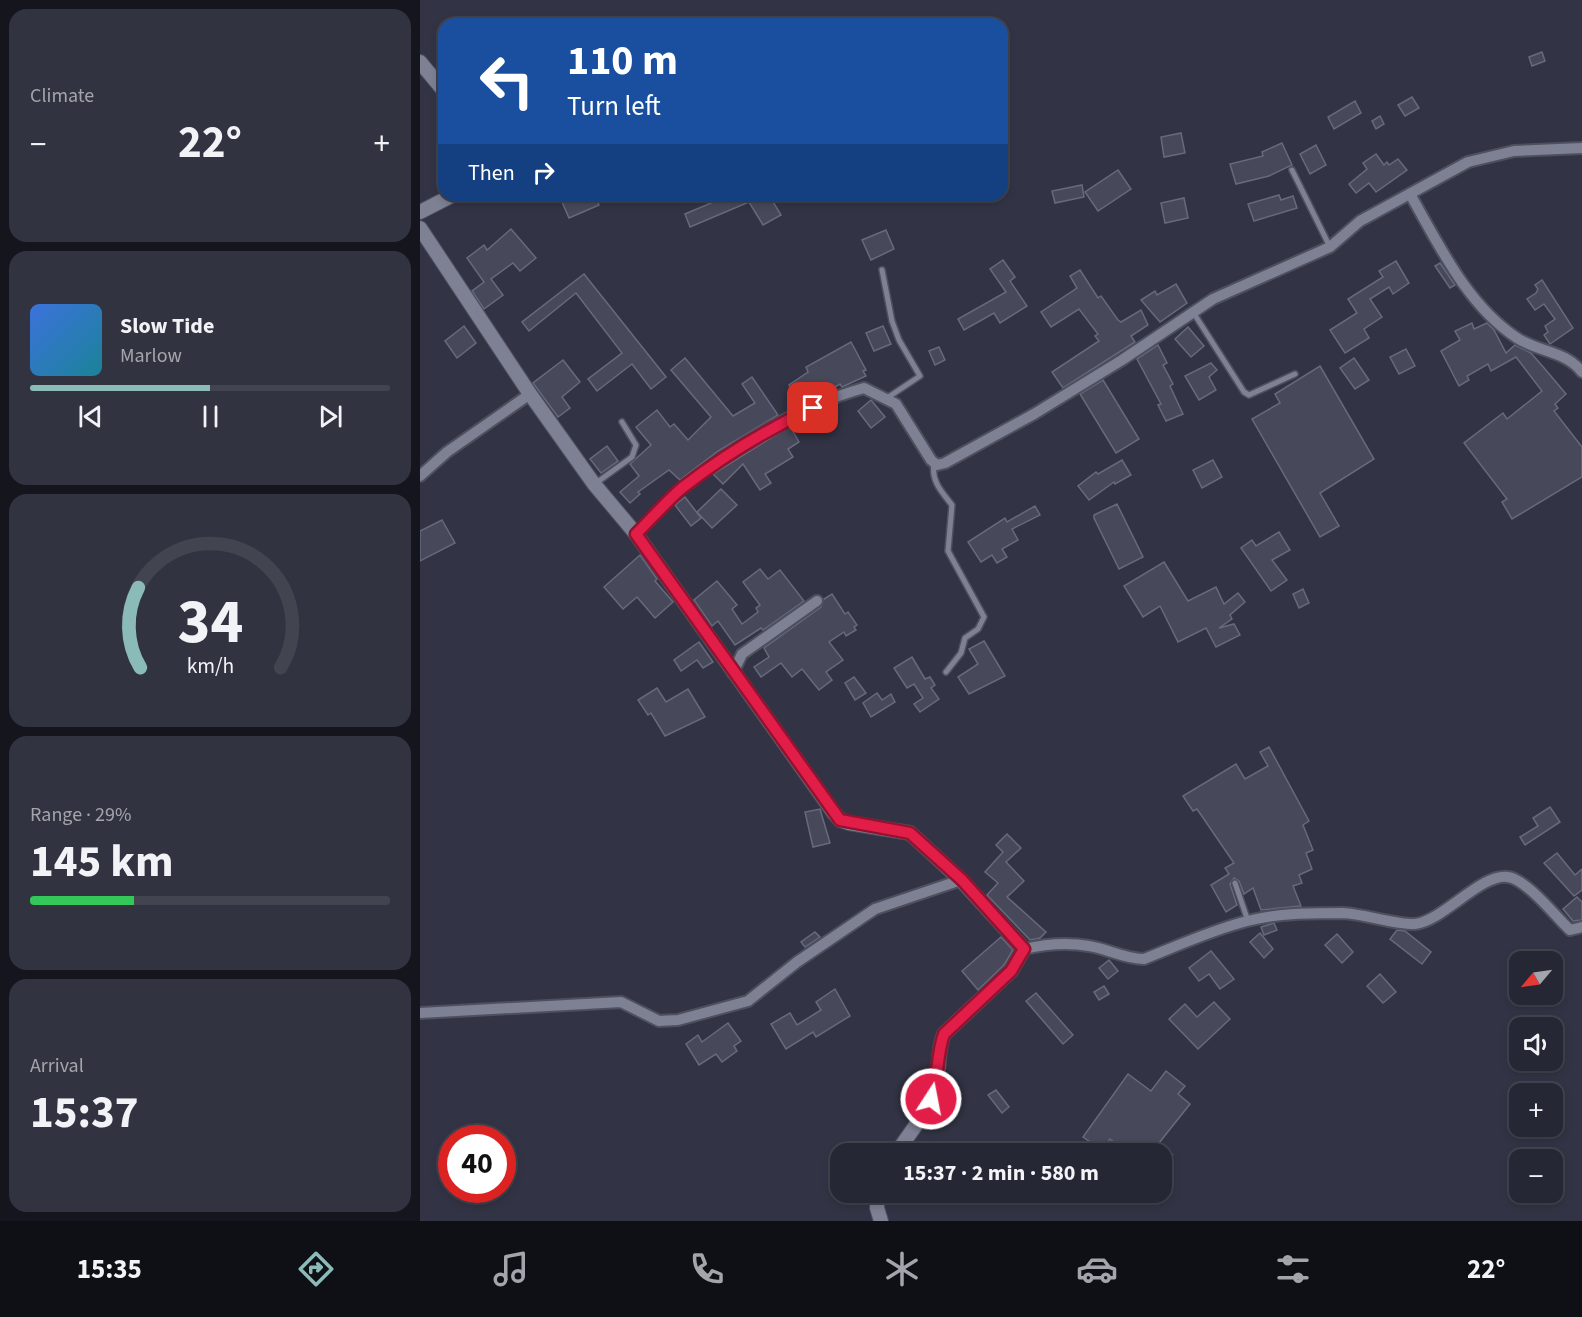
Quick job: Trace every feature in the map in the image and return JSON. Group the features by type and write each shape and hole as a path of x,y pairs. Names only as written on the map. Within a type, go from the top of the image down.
{"street":[{"path":"420,62 438,84"},
{"path":"636,534 681,490 729,453 779,424 841,394 864,388 887,398 896,404 934,463 945,463 1034,414 1122,360 1213,299 1330,247 1360,221 1468,162 1514,151 1582,148"},
{"path":"1410,194 1447,258 1481,307 1516,338 1570,360 1582,372"},
{"path":"420,212 441,201"},
{"path":"420,228 530,394 594,484 636,534 840,820 910,833 962,880 1024,949"},
{"path":"420,476 447,452 530,394"},
{"path":"733,673 742,654 817,601"},
{"path":"903,1143 931,1099 936,1085 939,1048 944,1034 1011,971 1024,949 1057,943 1076,945 1134,959 1144,959 1248,921 1290,915 1347,913 1414,924 1429,920 1462,897 1497,878 1509,876 1526,886 1570,930 1581,931"},
{"path":"420,1013 621,1002 659,1021 678,1020 748,1001 797,962 875,909 962,880"},
{"path":"877,1203 881,1221"}],"lane":[{"path":"1292,170 1330,247"},
{"path":"882,270 892,321 899,340 920,376 887,398"},
{"path":"1193,312 1244,392 1250,395 1295,374"},
{"path":"594,484 632,457 636,445 622,422"},
{"path":"934,463 933,472 936,485 952,505 948,550 984,616 978,629 965,638 961,652 946,672"},
{"path":"1235,883 1248,921"}],"building":[{"path":"1542,52 1545,61 1532,66 1529,57"},
{"path":"1412,97 1419,108 1405,116 1398,105"},
{"path":"1355,101 1361,113 1334,129 1328,117"},
{"path":"1380,116 1384,124 1376,129 1372,121"},
{"path":"1181,133 1185,153 1164,157 1161,137"},
{"path":"1282,143 1292,165 1269,176 1236,184 1230,164 1263,156 1262,152"},
{"path":"1316,145 1326,165 1310,174 1300,154"},
{"path":"1376,154 1384,165 1387,162 1389,165 1398,159 1407,170 1376,192 1369,183 1356,193 1349,184 1367,169 1363,163"},
{"path":"1118,170 1131,189 1098,211 1085,192"},
{"path":"1082,185 1084,197 1055,203 1052,191"},
{"path":"1279,195 1281,200 1293,196 1297,208 1254,221 1248,204"},
{"path":"1184,198 1188,218 1165,223 1161,203"},
{"path":"562,201 597,201 599,205 569,218"},
{"path":"716,201 773,201 781,215 763,225 749,202 690,227 685,214"},
{"path":"511,229 536,258 520,271 513,263 491,279 503,295 484,309 472,291 484,282 467,258 484,245 487,250"},
{"path":"886,230 894,249 871,260 862,240"},
{"path":"1003,260 1015,277 1010,281 1027,306 1000,323 994,313 964,330 958,319 1006,292 990,269"},
{"path":"1396,261 1409,283 1393,294 1389,287 1370,299 1382,317 1364,329 1369,338 1345,353 1330,330 1357,313 1348,299 1383,277 1379,271"},
{"path":"1440,263 1455,285 1450,288 1435,266"},
{"path":"1080,270 1098,298 1101,296 1118,320 1121,322 1141,310 1148,325 1131,336 1135,342 1063,388 1052,372 1099,341 1095,336 1098,334 1079,309 1051,327 1041,312 1077,288 1070,276"},
{"path":"584,274 666,377 651,389 632,364 597,391 588,379 622,353 576,293 529,331 522,322"},
{"path":"1542,280 1573,328 1550,344 1544,335 1548,332 1545,326 1555,319 1544,304 1535,310 1527,299 1536,293 1538,289 1535,285"},
{"path":"1176,284 1187,303 1160,322 1141,300 1155,291 1157,295"},
{"path":"1472,323 1474,329 1487,323 1494,330 1506,353 1515,345 1531,353 1566,394 1555,404 1558,408 1554,411 1582,447 1582,477 1512,519 1502,502 1507,499 1464,443 1503,413 1507,419 1542,391 1516,357 1491,371 1488,364 1467,376 1469,380 1459,386 1441,351 1460,340 1455,331"},
{"path":"464,326 476,343 457,358 445,341"},
{"path":"883,326 891,344 874,351 866,333"},
{"path":"1188,327 1204,346 1191,357 1175,339"},
{"path":"851,342 866,370 863,371 866,376 842,387 840,384 821,395 819,391 801,403 789,385 808,372 806,367"},
{"path":"1158,345 1167,363 1163,365 1173,384 1170,386 1183,414 1166,421 1158,405 1161,404 1137,359"},
{"path":"939,347 945,360 935,365 929,351"},
{"path":"1406,349 1415,366 1399,374 1390,357"},
{"path":"685,358 733,416 755,403 742,384 752,377 778,415 718,451 680,480 669,470 638,492 640,494 630,503 620,492 639,476 630,464 651,445 636,427 657,410 670,427 674,424 688,440 711,417 671,370"},
{"path":"1354,358 1369,380 1355,389 1340,368"},
{"path":"563,360 580,382 562,397 570,408 558,417 533,383"},
{"path":"1211,363 1217,370 1209,377 1216,390 1199,400 1185,376"},
{"path":"1320,366 1374,459 1320,493 1339,526 1320,537 1252,419 1280,403 1275,394"},
{"path":"1103,380 1139,439 1116,453 1080,394"},
{"path":"871,400 885,417 871,428 858,411"},
{"path":"790,426 799,442 788,449 793,457 765,474 771,483 760,490 743,464 723,484 713,474"},
{"path":"607,446 618,461 601,473 590,459"},
{"path":"1122,460 1131,475 1115,484 1114,482 1089,500 1078,486 1096,472 1098,474"},
{"path":"1213,460 1222,477 1202,488 1193,470"},
{"path":"721,489 737,505 712,528 697,512"},
{"path":"685,497 701,518 691,526 675,505"},
{"path":"1117,504 1143,557 1119,569 1094,518 1094,515"},
{"path":"1035,506 1040,515 1012,529 1018,540 1002,549 1007,557 997,563 992,555 981,562 968,542 1005,518 1007,522"},
{"path":"442,520 455,543 420,561 420,531"},
{"path":"1279,532 1290,550 1272,560 1287,580 1271,591 1241,548 1252,540 1256,546"},
{"path":"640,555 657,579 655,581 673,602 655,618 637,597 623,609 604,587"},
{"path":"1164,562 1188,601 1216,587 1224,604 1238,593 1245,602 1230,615 1232,619 1219,628 1234,624 1240,635 1216,647 1206,628 1178,642 1160,606 1143,617 1124,586"},
{"path":"760,569 768,579 780,570 804,601 763,630 761,628 735,645 718,621 712,626 694,600 717,581 737,605 732,609 742,624 758,612 756,608 760,605 743,582"},
{"path":"1303,589 1309,603 1299,608 1293,594"},
{"path":"832,594 845,614 848,612 857,625 854,627 856,630 846,636 844,632 829,642 843,660 826,672 832,680 819,690 802,669 792,677 781,663 761,677 754,667 769,657 764,648 821,607 824,599"},
{"path":"984,641 1005,676 969,694 958,677 978,664 969,649"},
{"path":"699,642 713,662 703,668 697,660 681,671 674,660"},
{"path":"912,657 925,679 930,677 935,685 931,688 939,699 920,712 914,704 923,698 914,684 907,688 894,668"},
{"path":"854,677 866,693 855,700 845,683"},
{"path":"657,688 666,702 688,689 705,717 665,736 651,713 648,715 638,700"},
{"path":"877,693 882,700 891,694 895,702 871,717 863,703"},
{"path":"1269,747 1309,821 1303,825 1313,850 1306,853 1312,869 1299,875 1302,883 1293,886 1301,906 1261,910 1253,888 1244,894 1239,881 1234,878 1230,884 1237,905 1226,912 1211,885 1229,874 1225,868 1234,863 1197,809 1193,811 1183,796 1236,764 1245,779 1268,766 1260,752"},
{"path":"1550,807 1560,822 1525,845 1520,837 1538,826 1533,818"},
{"path":"820,809 830,843 813,847 805,812"},
{"path":"1007,834 1021,848 1006,862 1024,881 1007,897 1046,932 1040,938 1030,940 987,895 998,883 985,872 1003,852 996,845"},
{"path":"1557,853 1575,875 1582,869 1582,890 1574,896 1544,863"},
{"path":"1577,897 1582,902 1582,920 1573,921 1563,909"},
{"path":"1274,923 1277,930 1264,935 1261,927"},
{"path":"1397,930 1405,931 1431,952 1422,964 1390,939"},
{"path":"815,932 820,937 805,947 801,942"},
{"path":"1260,933 1273,949 1264,958 1250,942"},
{"path":"1337,934 1353,952 1342,963 1325,945"},
{"path":"1001,937 1013,950 1004,965 978,990 962,971"},
{"path":"1211,951 1234,979 1220,989 1209,974 1199,981 1189,968"},
{"path":"1109,960 1118,971 1108,979 1099,968"},
{"path":"1380,974 1396,992 1383,1003 1367,986"},
{"path":"1104,986 1109,994 1099,1000 1094,992"},
{"path":"835,989 850,1016 816,1037 813,1032 786,1049 771,1024 790,1013 797,1025 821,1010 816,1002"},
{"path":"1036,993 1073,1035 1063,1044 1026,1001"},
{"path":"1214,1002 1230,1019 1198,1049 1169,1019 1185,1004 1197,1017"},
{"path":"728,1023 741,1041 734,1046 737,1051 722,1062 716,1054 699,1065 686,1044 698,1035 702,1042"},
{"path":"1166,1071 1185,1086 1178,1094 1190,1104 1159,1143 1115,1143 1110,1139 1107,1143 1092,1143 1083,1137 1128,1074 1151,1091"},
{"path":"996,1090 1009,1107 1002,1113 988,1095"}],"route":[{"path":"813,408 779,424 729,453 681,490 636,534 706,636 840,820 910,833 962,880 1024,949 1011,971 944,1034 939,1048 936,1085 931,1099"}]}
